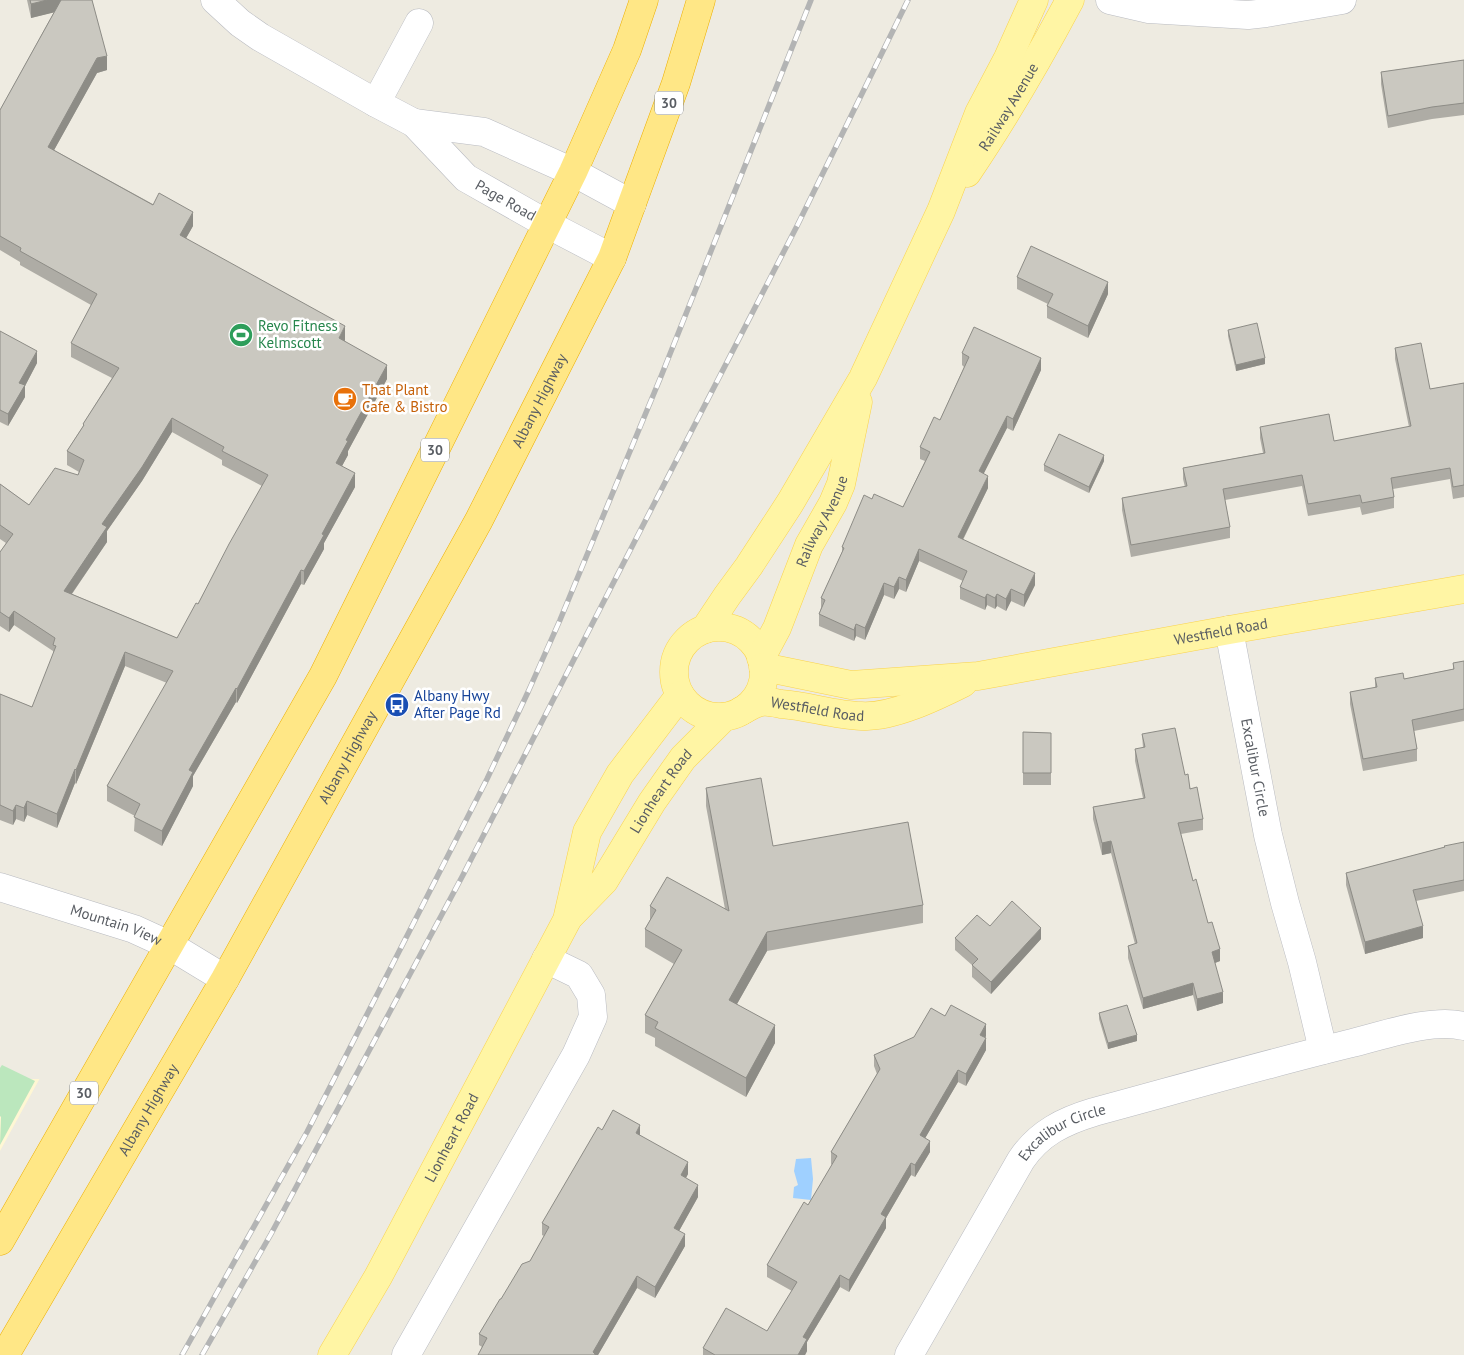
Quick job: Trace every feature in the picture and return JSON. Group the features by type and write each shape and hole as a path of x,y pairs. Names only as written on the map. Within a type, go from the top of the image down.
{"highway":[{"name":"30","path":"0,1241 323,676 573,172 626,50 644,0"},
{"name":"Albany Highway","path":"5,1355 224,979 479,520 612,258 676,83 702,0"}],"main road":[{"name":"Railway Avenue","path":"705,629 790,503 863,378 941,211 979,113 1008,58 1034,0"},
{"name":"Railway Avenue","path":"941,211 1001,122 1038,60 1070,0"},
{"name":"Railway Avenue","path":"762,663 809,546 829,511 841,484 863,378"},
{"name":"Westfield Road","path":"762,663 851,685 978,676 1464,589"},
{"path":"717,627 739,632 749,639 756,648 762,663 763,678 761,688 756,697 749,705 732,714 711,716 699,712 688,705 680,695 675,682 676,656 683,644 693,635 705,629 717,627"},
{"name":"Westfield Road","path":"732,714 762,702 862,716 877,715 894,712 939,695 978,676"},
{"name":"Lionheart Road","path":"567,920 587,832 620,774 680,695"},
{"name":"Lionheart Road","path":"332,1355 378,1278 567,920 604,881 652,802 682,758 732,714"}],"street":[{"name":"Page Road","path":"215,0 240,23 260,37 414,123 466,178 612,258"},
{"path":"1110,0 1149,9 1174,11 1190,6 1228,14 1257,14 1342,0"},
{"path":"376,103 419,23"},
{"name":"Page Road","path":"414,123 484,132 573,172 632,204"},
{"name":"Excalibur Circle","path":"1229,630 1268,835 1324,1050"},
{"name":"Mountain View","path":"0,887 134,929 169,946 224,979"},
{"path":"406,1355 576,1055 593,1017 591,995 579,975 546,959"},
{"name":"Excalibur Circle","path":"909,1355 1021,1160 1036,1141 1049,1132 1066,1122 1094,1112 1324,1050 1403,1030 1436,1024 1464,1026"}],"shaded area":[{"path":"40,1078 0,1151 0,1079"}],"green space":[{"path":"2,1065 35,1081 0,1145 0,1068"}],"water":[{"path":"811,1158 813,1179 811,1200 793,1198 794,1187 798,1185 794,1171 796,1159"}],"building":[{"path":"30,0 47,0 31,4"},
{"path":"61,0 92,0 107,56 97,58 48,147 153,205 159,193 193,212 180,235 345,326 339,338 387,365 346,440 348,441 336,463 355,473 304,571 301,570 237,689 189,770 193,772 162,831 134,817 140,804 107,786 173,671 125,652 57,814 27,801 24,808 16,805 13,811 0,805 0,694 32,707 56,646 53,645 55,638 14,611 9,618 0,612 0,552 13,534 0,525 0,484 29,505 55,468 78,475 84,460 67,451 119,368 71,343 97,294 20,251 21,248 0,236 0,110","holes":["172,418 224,447 222,451 268,475 198,604 196,603 177,638 64,591 107,527 102,524 142,467"]},
{"path":"1464,60 1464,103 1388,116 1381,72"},
{"path":"1031,246 1108,282 1088,326 1047,306 1053,294 1017,277"},
{"path":"1257,323 1265,358 1236,365 1228,330"},
{"path":"974,327 1041,358 1013,419 1007,416 979,471 988,476 958,537 1035,573 1024,595 1011,589 1006,599 997,594 995,598 987,594 985,598 960,587 967,571 919,549 906,580 899,577 894,587 884,583 865,628 856,624 854,630 819,614 825,600 821,598 844,548 842,547 864,495 872,499 874,494 903,507 930,452 920,447 934,417 940,420 969,357 962,353"},
{"path":"0,331 37,351 19,383 25,385 8,414 0,410"},
{"path":"1421,343 1430,389 1464,383 1464,485 1453,487 1450,468 1391,478 1394,497 1362,503 1360,495 1308,504 1302,475 1223,489 1230,527 1131,545 1122,498 1187,486 1183,468 1265,453 1260,427 1329,414 1334,441 1411,426 1395,348"},
{"path":"1059,434 1104,455 1089,487 1044,465"},
{"path":"1464,661 1464,709 1412,720 1417,749 1363,759 1350,692 1377,687 1375,678 1403,673 1404,679 1454,669 1453,663"},
{"path":"1175,728 1185,775 1188,774 1190,789 1197,787 1203,819 1178,823 1193,881 1196,879 1208,923 1212,922 1220,949 1212,952 1223,992 1197,999 1193,983 1143,998 1128,946 1137,943 1111,841 1102,843 1093,807 1145,798 1135,749 1145,747 1142,734"},
{"path":"1023,732 1051,733 1051,773 1023,773"},
{"path":"761,778 773,846 908,822 923,905 767,932 729,1000 775,1025 746,1078 655,1028 658,1022 645,1015 682,950 645,929 656,910 650,906 667,877 729,911 706,788"},
{"path":"1464,842 1464,880 1413,890 1423,926 1365,942 1346,873"},
{"path":"1012,901 1041,928 991,982 972,965 978,959 955,938 977,915 990,926"},
{"path":"951,1005 986,1024 980,1035 986,1038 966,1074 958,1070 920,1135 930,1141 915,1165 911,1163 881,1214 886,1217 849,1280 840,1275 803,1337 807,1339 798,1355 715,1355 703,1348 726,1308 767,1331 797,1282 767,1265 804,1202 808,1205 837,1156 831,1152 880,1069 874,1055 914,1037 931,1008 945,1016"},
{"path":"1127,1005 1137,1035 1108,1043 1099,1013"},
{"path":"613,1110 640,1125 636,1133 688,1162 681,1175 698,1185 674,1228 685,1234 655,1287 637,1276 593,1352 595,1355 478,1355 487,1338 479,1334 522,1264 530,1261 549,1227 542,1223 598,1127 602,1130"}],"railway":[{"path":"182,1355 307,1132 487,779 528,692 560,620 662,374 811,0"},
{"path":"202,1355 271,1234 463,875 797,226 908,0"}],"place":[{"name":"Revo Fitness Kelmscott","path":"241,335"},
{"name":"That Plant Cafe & Bistro","path":"345,399"},
{"name":"Albany Hwy After Page Rd","path":"397,705"}]}
